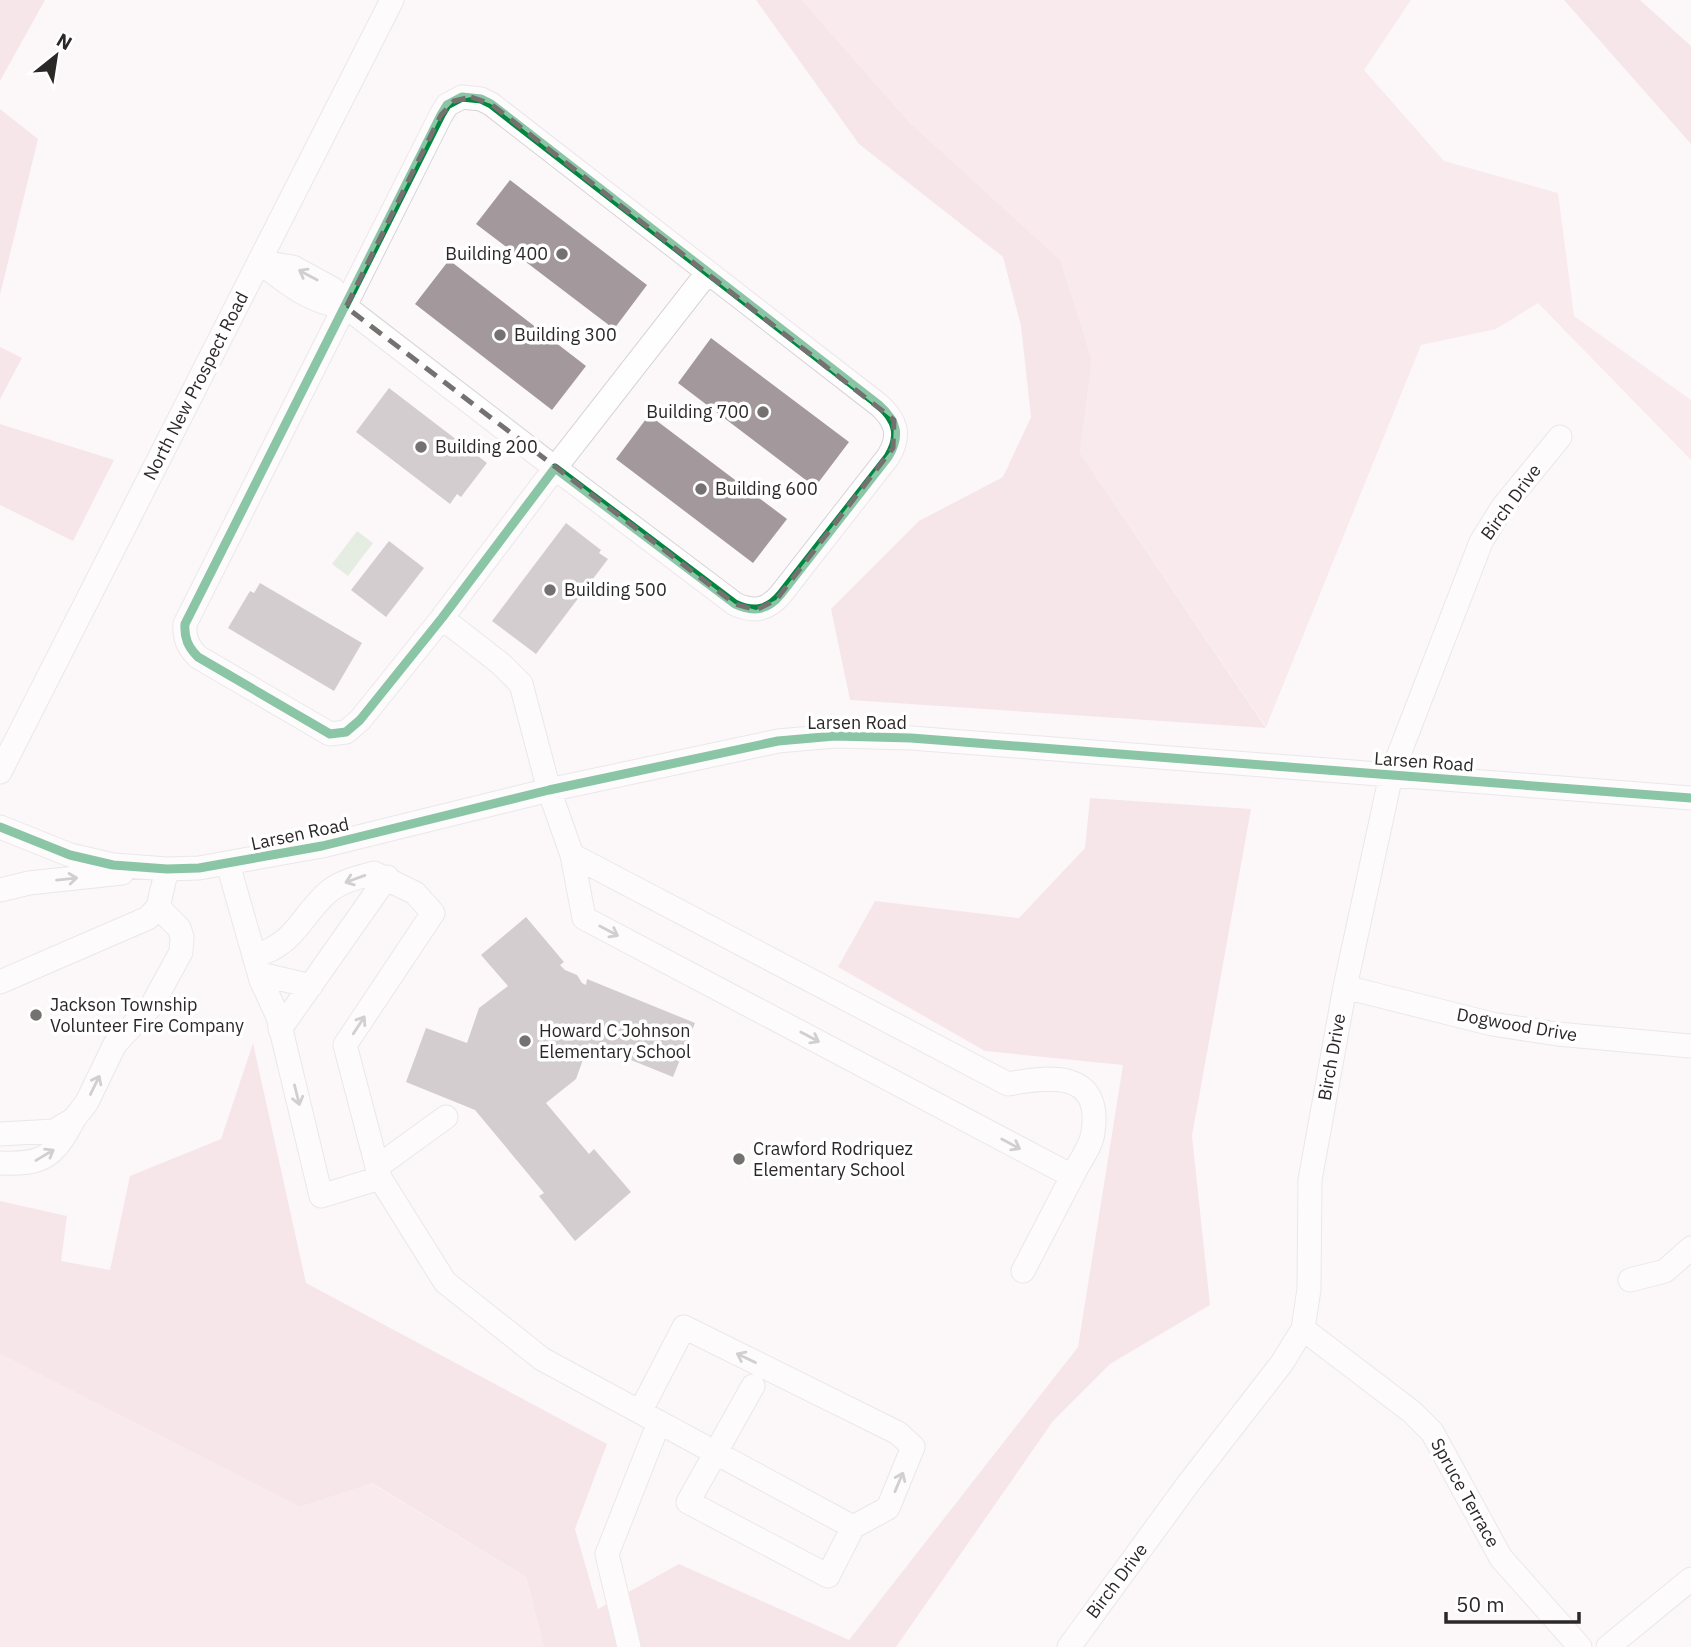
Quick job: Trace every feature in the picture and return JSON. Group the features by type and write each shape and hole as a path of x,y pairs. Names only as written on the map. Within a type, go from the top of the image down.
{"street":[{"name":"North New Prospect Road","path":"0,772 392,0"},
{"path":"260,262 293,268 333,289 346,307 555,468 745,609 763,608 776,600 888,457 894,448 897,429 894,420 879,405 708,272 491,104 481,99 462,97 447,105 346,307 190,612 184,634 187,643 198,657 323,732 338,735 352,728 360,720 442,618 555,468 708,272"},
{"name":"Birch Drive","path":"1069,1647 1188,1484 1283,1363 1303,1329 1309,1289 1310,1180 1345,987 1391,775 1481,542 1502,508 1560,437"},
{"path":"442,618 501,664 521,684 549,790 572,855 584,918 1072,1176"},
{"name":"Larsen Road","path":"0,827 70,855 113,865 167,869 228,864 322,846 549,790 778,741 835,736 911,738 1691,798"},
{"path":"572,855 1008,1084 1040,1077 1060,1077 1074,1083 1086,1093 1092,1105 1093,1135 1023,1271"},
{"path":"228,864 257,965 281,1029 321,1196 378,1173 446,1117"},
{"path":"0,890 29,883 167,869 158,908 148,918 0,982"},
{"path":"257,965 287,940 329,891 350,880 374,873 415,892 433,913 345,1045 378,1173 445,1282 542,1359 853,1527"},
{"path":"281,1029 387,877"},
{"path":"0,1163 22,1164 36,1161 51,1153 61,1143 87,1102 115,1044 152,1005 181,952 182,937 179,928 158,908"},
{"path":"257,965 311,986"},
{"name":"Dogwood Drive","path":"1345,987 1492,1024 1557,1034 1691,1046"},
{"path":"0,1134 54,1131 74,1119"},
{"path":"1630,1280 1665,1271 1691,1248"},
{"path":"629,1647 607,1554 650,1417 684,1327 898,1433 914,1447 888,1508 853,1527 828,1576 688,1502 753,1386"},
{"name":"Spruce Terrace","path":"1303,1329 1412,1412 1432,1432 1501,1558 1580,1647"},
{"path":"1608,1647 1691,1579"}],"highlighted area":[{"path":"471,97 491,104 894,420 893,448 776,600 756,610 735,604 346,307 441,115 454,101"}],"shaded area":[{"path":"0,0 45,0 0,81"},
{"path":"756,0 802,0 910,123 1060,260 1092,361 1080,453 1266,728 850,700 831,609 919,521 1003,477 1031,417 1021,326 1003,257 859,144"},
{"path":"802,0 1411,0 1364,70 1444,161 1558,193 1574,316 1691,400 1691,460 1538,303 1496,329 1421,345 1266,727 1080,453 1092,361 973,182 910,123"},
{"path":"1564,0 1640,0 1691,46 1691,144"},
{"path":"0,109 38,139 0,295"},
{"path":"0,347 22,358 0,399"},
{"path":"0,424 114,460 73,541 0,505"},
{"path":"357,531 373,543 348,576 332,564"},
{"path":"1090,798 1251,809 1192,1136 1210,1305 1110,1364 1053,1421 896,1647 544,1647 526,1577 372,1483 300,1507 0,1354 0,1201 67,1216 61,1261 110,1270 130,1176 221,1139 253,1043 306,1283 607,1444 575,1529 598,1609 679,1564 849,1640 1078,1347 1123,1065 985,1051 838,967 875,901 1019,918 1085,848"},
{"path":"0,1354 300,1507 371,1483 526,1577 544,1647 0,1647"}],"building":[{"name":"Building 400","path":"510,180 647,285 614,329 476,224"},
{"name":"Building 300","path":"449,260 586,366 552,410 415,304"},
{"name":"Building 700","path":"711,338 849,442 815,487 678,383"},
{"name":"Building 200","path":"389,388 487,463 461,497 457,494 450,504 356,432"},
{"name":"Building 600","path":"649,415 787,519 753,563 616,459"},
{"name":"Building 500","path":"566,523 601,550 599,553 608,559 536,654 492,621"},
{"path":"389,541 424,568 386,617 351,590"},
{"path":"260,583 362,643 334,691 228,628 250,591 254,593"},
{"path":"526,917 564,962 560,965 577,975 582,983 586,985 587,979 695,1023 673,1077 589,1043 576,1079 546,1103 589,1154 594,1149 631,1192 575,1241 539,1196 544,1193 475,1110 406,1082 426,1028 467,1043 479,1008 508,986 481,955"}],"cycle path":[{"path":"462,97 481,99 491,104 879,405 893,423 895,442 888,457 781,594 766,607 754,609 735,604 555,468 442,618 360,720 346,732 330,734 198,657 187,642 185,624 441,115 447,105 462,97"},
{"path":"0,827 70,855 113,865 167,869 199,868 322,846 549,790 778,741 835,736 911,738 1691,798"}],"place":[{"name":"Building 400","path":"562,254"},
{"name":"Building 300","path":"500,335"},
{"name":"Building 700","path":"763,412"},
{"name":"Building 200","path":"421,447"},
{"name":"Building 600","path":"701,489"},
{"name":"Building 500","path":"550,590"},
{"name":"Jackson Township Volunteer Fire Company","path":"36,1015"},
{"name":"Howard C Johnson Elementary School","path":"525,1041"},
{"name":"Crawford Rodriquez Elementary School","path":"739,1159"}]}
